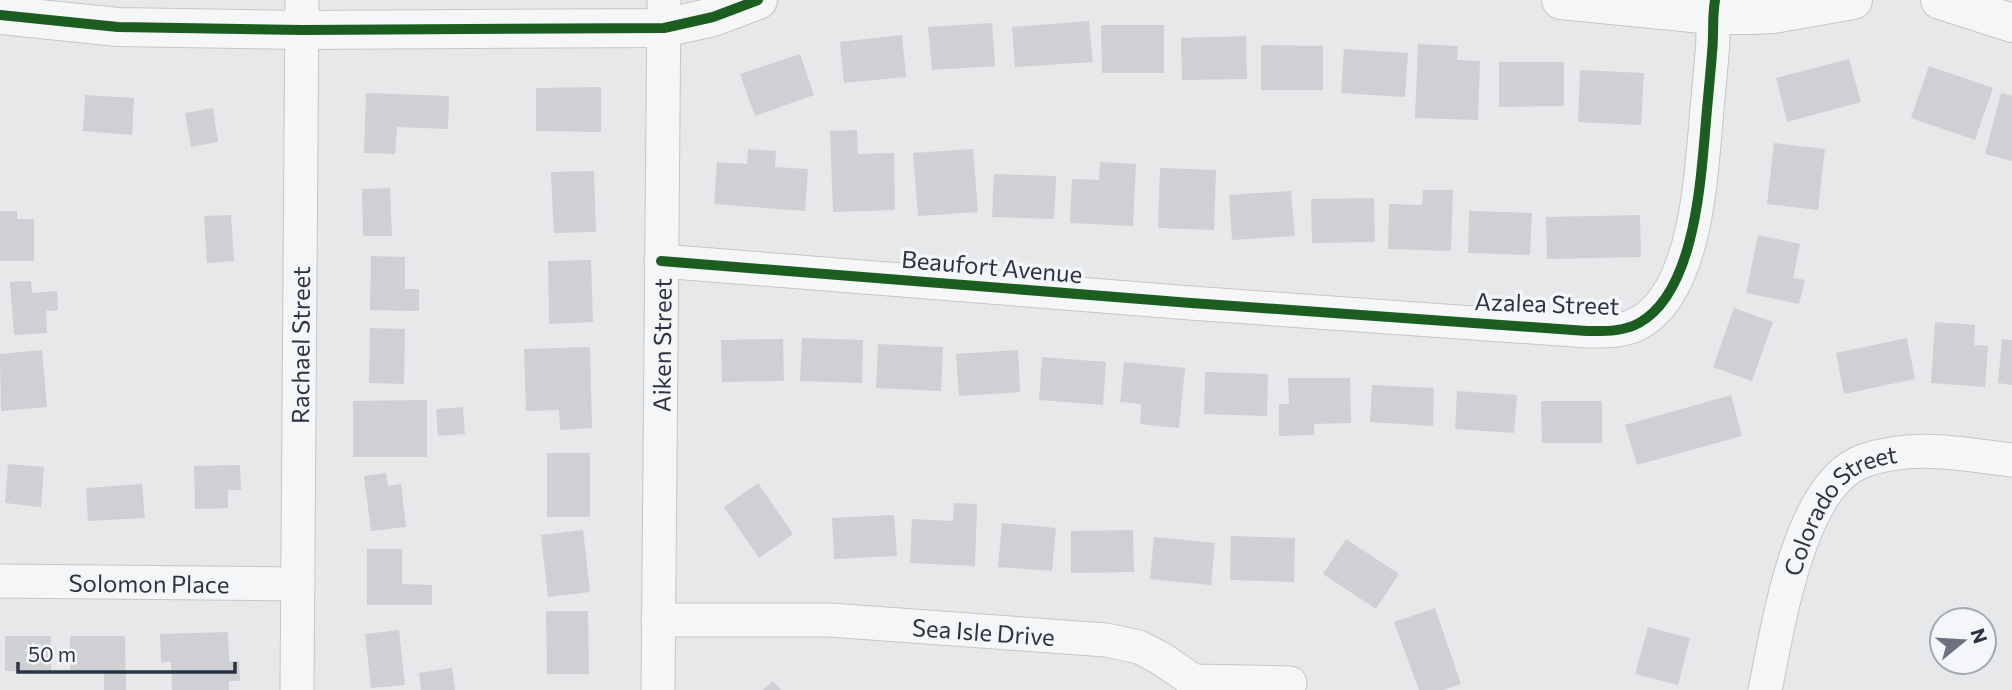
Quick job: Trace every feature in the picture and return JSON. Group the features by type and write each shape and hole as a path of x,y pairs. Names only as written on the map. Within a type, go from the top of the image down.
{"street":[{"path":"0,15 118,27 302,15 664,14 713,18 758,0"},
{"path":"1561,0 1714,7 1773,14 1853,0"},
{"path":"1940,0 2012,23"},
{"name":"Azalea Street","path":"1320,311 1587,331 1610,331 1640,323 1661,306 1674,282 1693,230 1713,51 1714,7"},
{"name":"Aiken Street","path":"658,690 664,14"},
{"name":"Rachael Street","path":"297,690 302,15"},
{"name":"Beaufort Avenue","path":"661,261 1320,311"},
{"name":"Colorado Street","path":"1765,690 1800,540 1820,503 1843,472 1860,462 1894,453 1942,452 2012,460"},
{"name":"Solomon Place","path":"0,581 298,584"},
{"name":"Sea Isle Drive","path":"658,620 830,620 1106,639 1139,647 1195,681 1290,683 1286,690"}],"building":[{"path":"1089,21 1093,62 1015,67 1012,27"},
{"path":"992,23 995,66 932,70 928,27"},
{"path":"1101,25 1164,25 1164,73 1102,73"},
{"path":"902,35 906,77 844,83 840,42"},
{"path":"1246,36 1247,79 1182,80 1181,38"},
{"path":"1418,44 1458,46 1457,60 1480,61 1478,120 1415,118"},
{"path":"1261,45 1323,46 1323,90 1261,90"},
{"path":"1344,49 1408,53 1405,97 1341,93"},
{"path":"800,54 814,95 755,116 740,74"},
{"path":"1849,59 1861,102 1787,122 1776,78"},
{"path":"1499,62 1564,62 1564,106 1499,107"},
{"path":"1929,66 1993,88 1975,140 1911,118"},
{"path":"1580,70 1644,73 1641,125 1578,122"},
{"path":"601,87 601,132 536,131 536,88"},
{"path":"366,93 449,96 448,129 397,127 395,154 364,153"},
{"path":"2001,93 2012,96 2012,161 1985,154"},
{"path":"85,95 134,98 132,135 83,131"},
{"path":"213,108 218,142 191,147 185,113"},
{"path":"857,130 858,154 894,153 895,210 833,212 830,131"},
{"path":"1774,143 1825,149 1818,210 1767,204"},
{"path":"748,149 776,151 775,167 808,169 805,211 714,204 717,162 747,164"},
{"path":"973,149 978,212 918,216 913,153"},
{"path":"1100,162 1136,164 1133,226 1070,223 1072,179 1099,180"},
{"path":"1160,168 1216,170 1214,230 1158,228"},
{"path":"594,171 596,232 554,233 551,172"},
{"path":"994,174 1056,176 1054,219 992,217"},
{"path":"390,188 392,236 363,236 362,189"},
{"path":"1423,190 1453,190 1451,251 1388,249 1389,204 1422,205"},
{"path":"1291,191 1295,236 1232,240 1229,195"},
{"path":"1374,198 1375,242 1312,243 1311,199"},
{"path":"0,211 17,211 17,219 34,219 34,261 0,261"},
{"path":"1469,211 1532,213 1530,255 1468,253"},
{"path":"231,215 234,261 207,263 204,216"},
{"path":"1640,215 1641,257 1547,259 1546,217"},
{"path":"1758,235 1800,244 1793,278 1805,280 1799,304 1746,293"},
{"path":"371,256 405,257 405,289 419,289 419,311 370,310"},
{"path":"591,260 593,322 549,324 548,261"},
{"path":"31,281 32,293 57,291 58,310 46,311 47,333 14,335 10,282"},
{"path":"1734,308 1773,322 1752,381 1713,367"},
{"path":"1935,322 1975,325 1974,345 1988,346 1985,387 1931,383"},
{"path":"370,328 405,329 404,384 369,383"},
{"path":"802,338 863,340 862,383 800,381"},
{"path":"1907,338 1915,379 1844,394 1836,353"},
{"path":"783,339 784,381 722,382 721,340"},
{"path":"2002,339 2012,340 2012,385 1998,383"},
{"path":"878,344 943,347 941,391 876,388"},
{"path":"590,347 592,428 560,430 559,410 526,411 524,349"},
{"path":"42,350 47,407 1,411 0,354"},
{"path":"1018,350 1020,392 959,396 956,354"},
{"path":"1042,357 1106,362 1103,405 1039,400"},
{"path":"1124,362 1185,368 1179,428 1140,424 1141,404 1120,402"},
{"path":"1205,372 1268,374 1267,416 1204,414"},
{"path":"1288,378 1350,378 1351,423 1314,424 1314,435 1279,436 1279,404 1289,404"},
{"path":"1372,385 1434,388 1433,426 1370,422"},
{"path":"1457,391 1517,395 1514,433 1455,429"},
{"path":"1731,395 1742,436 1637,465 1625,425"},
{"path":"427,400 427,457 353,457 353,401"},
{"path":"1541,401 1602,401 1602,443 1542,443"},
{"path":"463,407 465,434 438,436 436,409"},
{"path":"547,453 590,453 590,517 547,517"},
{"path":"8,464 44,467 41,507 5,503"},
{"path":"240,465 241,490 228,490 228,508 195,509 194,466"},
{"path":"386,473 388,486 401,484 406,527 371,531 364,476"},
{"path":"758,483 793,534 759,558 724,507"},
{"path":"142,484 145,518 88,521 86,488"},
{"path":"954,503 977,504 975,566 910,563 912,519 953,521"},
{"path":"894,515 897,556 834,559 832,518"},
{"path":"1002,523 1056,528 1052,571 998,567"},
{"path":"583,530 590,592 548,597 541,535"},
{"path":"1133,530 1134,572 1071,573 1071,531"},
{"path":"1231,536 1295,538 1294,582 1230,580"},
{"path":"1154,537 1215,543 1211,585 1150,579"},
{"path":"1346,539 1399,574 1376,609 1323,574"},
{"path":"367,549 402,549 402,584 432,585 432,605 367,605"},
{"path":"1435,608 1461,684 1443,690 1419,690 1394,622"},
{"path":"546,611 588,611 589,674 547,674"},
{"path":"1648,627 1690,638 1678,685 1635,674"},
{"path":"399,630 405,685 371,688 365,634"},
{"path":"228,632 229,661 239,661 240,681 229,681 229,690 172,690 171,662 161,662 160,634"},
{"path":"5,636 51,636 51,672 5,671"},
{"path":"70,636 125,636 126,690 104,690 104,671 70,671"},
{"path":"452,668 455,690 421,690 419,673"},
{"path":"773,681 781,690 763,690"}],"cycle path":[{"path":"0,15 118,27 302,30 664,28 713,17 758,0"},
{"path":"661,261 1587,331 1627,328 1639,323 1657,309 1671,289 1690,238 1703,156 1715,0"}]}
